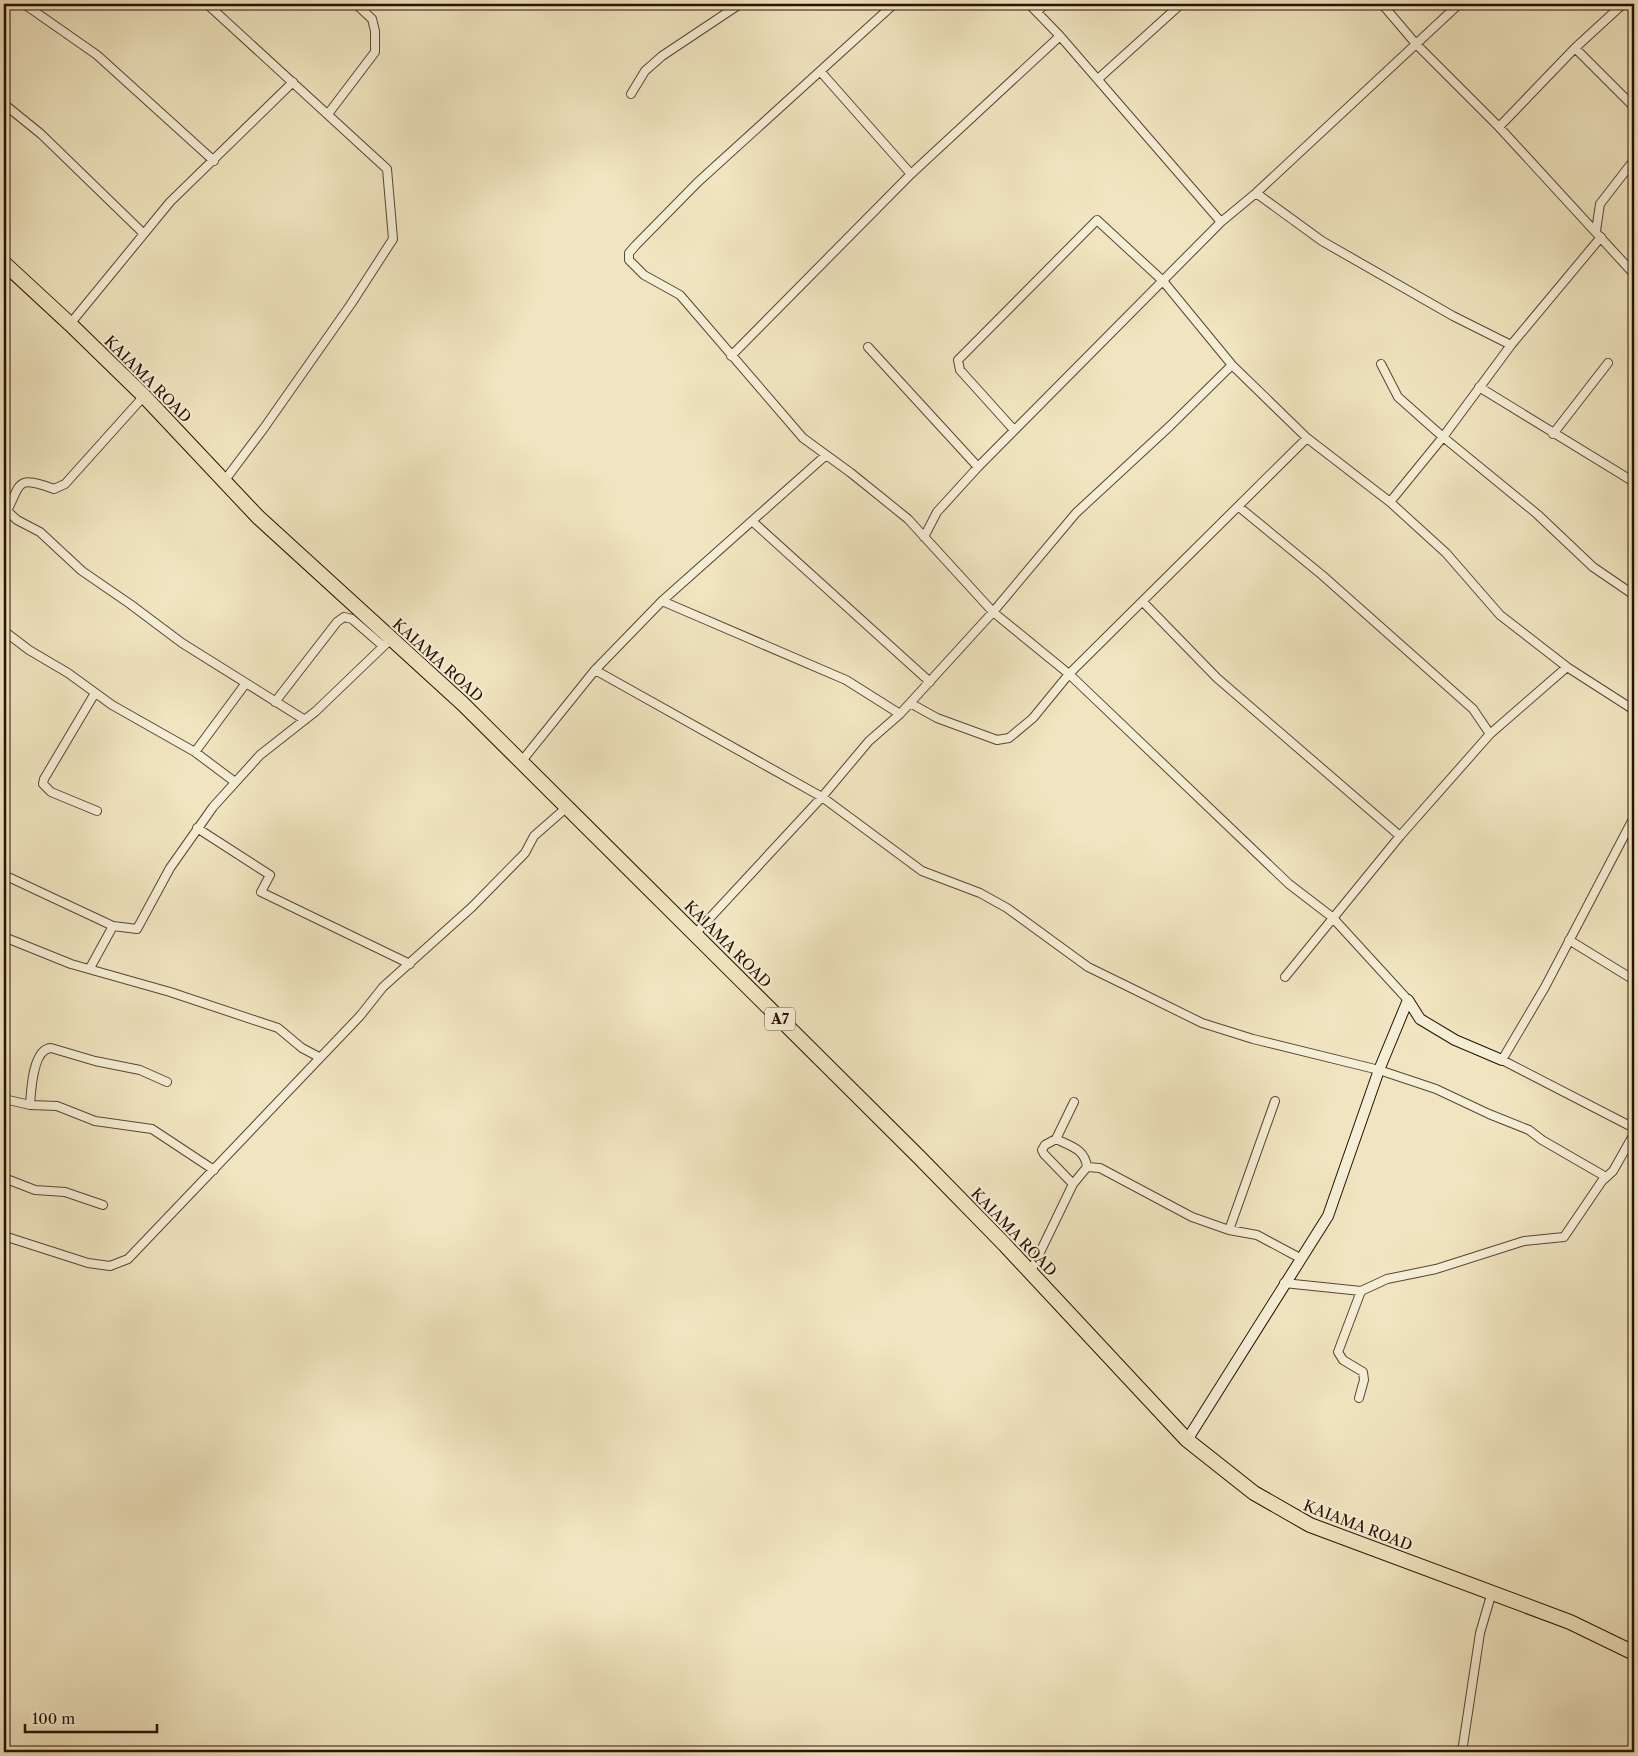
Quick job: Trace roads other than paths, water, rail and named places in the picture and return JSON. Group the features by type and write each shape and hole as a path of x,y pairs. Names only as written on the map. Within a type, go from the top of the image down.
{"highway":[{"name":"KAIAMA ROAD","path":"4,263 144,396 258,517 387,642 463,704 695,934 919,1157 1187,1440 1254,1493 1310,1526 1570,1622 1634,1652"}],"street":[{"path":"24,4 97,55 214,161"},
{"path":"208,4 387,169 393,239 335,328 224,480"},
{"path":"328,114 375,52 375,31 372,19 356,4"},
{"path":"631,94 645,71 662,56 740,4"},
{"path":"894,4 698,182 629,253 628,260 633,266 680,296 803,438 908,519 993,612 1069,674 1289,884 1332,916 1408,1000 1420,1020 1455,1040 1502,1060 1634,1128"},
{"path":"1029,4 1098,79 1221,222"},
{"path":"1037,12 1045,4"},
{"path":"1098,79 1181,4"},
{"path":"1382,4 1416,44 1499,127 1634,274"},
{"path":"924,537 937,512 978,467 1221,222 1256,193 1459,4"},
{"path":"1499,127 1575,48 1623,4"},
{"path":"731,356 911,174 1060,36"},
{"path":"1575,48 1634,107"},
{"path":"820,71 911,174"},
{"path":"70,324 170,202 293,82"},
{"path":"4,104 41,134 143,233"},
{"path":"1390,502 1443,437 1511,345 1598,234 1600,204 1634,160"},
{"path":"1256,193 1322,241 1453,316 1511,345"},
{"path":"1014,430 960,370 958,360 1097,220 1163,281 1232,365 1307,438 1390,502 1446,553 1500,614 1567,667 1634,710"},
{"path":"868,347 978,467"},
{"path":"1553,434 1608,362"},
{"path":"1381,364 1398,397 1536,514 1593,567 1634,595"},
{"path":"695,934 822,797 869,741 900,714 930,682 993,612 1076,513 1170,426 1232,365"},
{"path":"1479,387 1634,482"},
{"path":"144,396 65,484 54,489 30,481 22,483 16,489 5,511 40,532 82,571 130,604 182,644 305,720"},
{"path":"910,703 948,723 997,740 1010,738 1033,718 1069,674 1307,438"},
{"path":"521,762 595,670 662,601 825,456"},
{"path":"1239,507 1322,575 1395,642 1473,709 1490,734"},
{"path":"752,521 930,682"},
{"path":"662,601 846,680 900,714"},
{"path":"1143,602 1217,678 1400,836"},
{"path":"4,875 113,926 137,929 170,868 197,828 235,782 260,755 305,720 387,642 352,619 344,617 337,622 275,702"},
{"path":"4,631 28,650 68,673 95,693 195,752 235,782"},
{"path":"1284,977 1332,916 1490,734 1567,667"},
{"path":"595,670 822,797 922,871 980,893 1007,908 1088,967 1193,1019 1253,1039 1379,1070 1436,1089 1529,1130 1542,1140 1606,1178"},
{"path":"195,752 246,683"},
{"path":"95,693 44,779 43,784 51,792 97,811"},
{"path":"4,1236 88,1263 110,1266 128,1259 360,1016 383,988 472,907 525,853 534,836 566,808"},
{"path":"1502,1060 1569,940 1634,816"},
{"path":"197,828 270,875 261,892 410,964"},
{"path":"90,968 113,926"},
{"path":"4,937 71,964 90,968 278,1028 302,1048 319,1058"},
{"path":"1569,940 1634,980"},
{"path":"1187,1440 1284,1283 1328,1216 1379,1070 1408,1000"},
{"path":"30,1105 32,1085 40,1054 45,1048 52,1048 95,1061 140,1070 167,1082"},
{"path":"4,1099 30,1105 57,1106 89,1119 152,1129 214,1170"},
{"path":"1229,1230 1275,1100"},
{"path":"1073,1184 1044,1154 1045,1145 1056,1139 1074,1102"},
{"path":"1284,1283 1361,1291 1387,1279 1436,1269 1524,1241 1564,1237 1606,1178 1613,1172 1634,1134"},
{"path":"1030,1273 1073,1184 1087,1167 1086,1158 1080,1151 1056,1139"},
{"path":"1087,1167 1100,1168 1192,1217 1229,1230 1257,1235 1300,1258"},
{"path":"4,1178 35,1190 65,1192 103,1205"},
{"path":"1359,1398 1364,1380 1363,1372 1343,1360 1338,1352 1361,1291"},
{"path":"1462,1752 1480,1633 1492,1592"}]}
